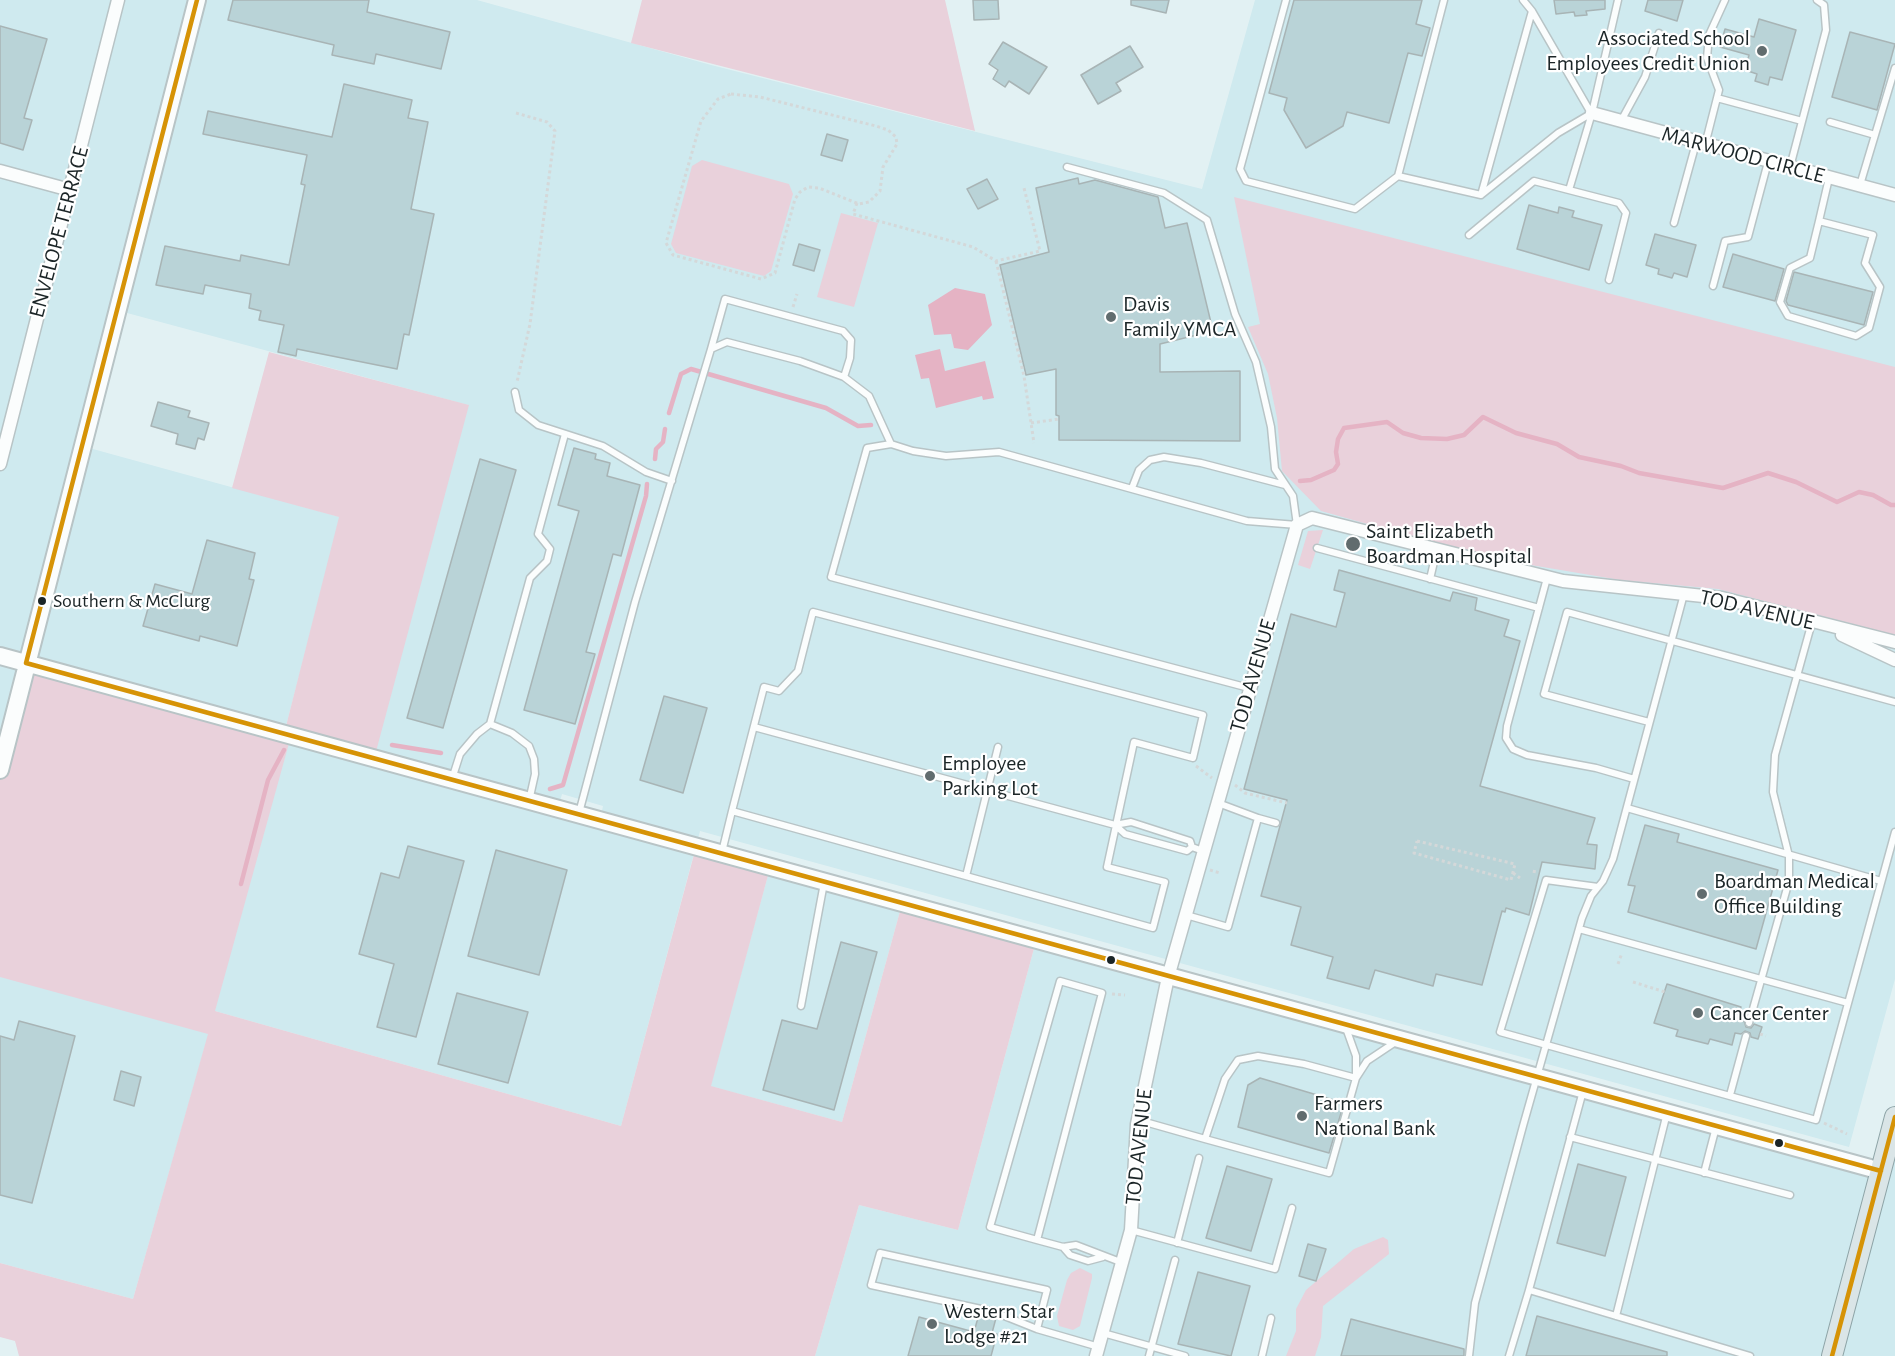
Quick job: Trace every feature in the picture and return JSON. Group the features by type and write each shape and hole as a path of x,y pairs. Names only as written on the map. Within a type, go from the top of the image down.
{"main road":[{"path":"1832,1356 1884,1172 1895,1117"}],"street":[{"name":"ENVELOPE TERRACE","path":"0,464 118,0"},
{"path":"0,770 197,0"},
{"name":"MARWOOD CIRCLE","path":"1592,113 1895,195"},
{"path":"0,171 70,190"},
{"name":"TOD AVENUE","path":"1098,1351 1131,1230 1138,1120 1198,849 1217,803 1297,525 1312,518 1547,577 1722,598 1895,642"},
{"name":"TOD AVENUE","path":"1825,626 1895,660"},
{"path":"0,656 1884,1172"}],"lane":[{"path":"1286,0 1240,169 1241,176 1246,180 1355,209 1398,176 1444,0"},
{"path":"1522,0 1532,11 1592,113"},
{"path":"1569,190 1592,113 1618,0"},
{"path":"1674,223 1719,90 1707,58 1709,35 1725,0"},
{"path":"1790,167 1826,30 1824,5 1817,0"},
{"path":"1481,195 1532,11"},
{"path":"1621,122 1645,77 1659,33"},
{"path":"1859,186 1895,68"},
{"path":"1717,98 1802,121"},
{"path":"1481,195 1558,133 1592,113"},
{"path":"1830,122 1875,135"},
{"path":"1713,286 1725,241 1748,237 1768,162"},
{"path":"1067,168 1164,193 1207,220 1235,314 1256,362 1271,428 1275,469 1293,496 1297,525 1247,521 999,452 946,456 891,444 867,448 831,577 1249,688"},
{"path":"1398,176 1481,195"},
{"path":"1819,221 1873,235 1865,263 1880,287 1869,328 1856,336 1788,316 1780,302 1790,268 1810,258 1829,178"},
{"path":"1469,235 1530,182 1619,203 1626,210 1609,280"},
{"path":"578,815 635,602 724,299 843,331 850,340 850,358 844,377"},
{"path":"711,349 727,342 800,361 844,377 869,396 891,444"},
{"path":"515,392 519,410 538,425 603,446 646,472 672,481"},
{"path":"452,780 460,754 477,734 490,724 530,578 547,561 550,549 538,534 565,434"},
{"path":"1132,488 1139,470 1150,460 1164,457 1201,462 1286,485"},
{"path":"1317,548 1539,608"},
{"path":"1430,579 1437,549"},
{"path":"1547,577 1507,726 1506,738 1513,749 1527,755 1596,768 1634,779"},
{"path":"1469,1356 1475,1303 1579,929 1591,896 1613,859 1684,594"},
{"path":"721,854 732,811 754,727 764,687 779,691 798,671 813,612 1203,715 1193,758 1134,742 1107,867 1165,882 1153,928 732,811"},
{"path":"1649,722 1544,694 1567,612 1895,702"},
{"path":"1749,1023 1789,881 1789,853 1780,827 1773,783 1775,755 1812,622"},
{"path":"490,724 512,733 529,746 534,759 535,774 529,801"},
{"path":"754,727 1115,825 1131,822 1190,841 1198,849"},
{"path":"966,876 998,747"},
{"path":"1217,803 1276,823"},
{"path":"1626,808 1881,881"},
{"path":"1185,915 1228,927 1258,818"},
{"path":"1115,825 1125,834 1187,851 1198,849"},
{"path":"1598,887 1546,880 1500,1032 1816,1120 1895,832"},
{"path":"801,1006 824,883"},
{"path":"1579,929 1848,1004"},
{"path":"1036,1240 1102,993 1060,981 990,1227 1036,1240 1063,1247 1076,1245 1123,1263"},
{"path":"1138,1120 1329,1173 1356,1078 1356,1056 1344,1025"},
{"path":"1730,1095 1746,1036"},
{"path":"1356,1078 1367,1061 1399,1040"},
{"path":"1205,1139 1225,1079 1238,1060 1258,1056 1304,1064 1356,1078"},
{"path":"1509,1356 1583,1090"},
{"path":"1616,1316 1667,1113"},
{"path":"1704,1173 1716,1126"},
{"path":"1570,1137 1655,1162 1790,1195"},
{"path":"1177,1243 1199,1158"},
{"path":"1131,1230 1275,1269 1292,1208"},
{"path":"1063,1247 1070,1255 1088,1261 1103,1257"},
{"path":"981,1309 871,1285 880,1253 1047,1290 1037,1329"},
{"path":"1149,1356 1175,1260"},
{"path":"1529,1290 1750,1356"},
{"path":"997,1313 1098,1351"},
{"path":"1262,1356 1271,1318"},
{"path":"1103,1333 1185,1356"}],"path":[{"path":"731,94 760,97 888,130 896,137 897,144 883,167 880,191 869,202 857,203 819,188 808,187 800,192 795,199 775,273 761,279 673,255 666,243 701,121 718,99 731,94"},
{"path":"515,392 531,324 555,131 547,122 516,113"},
{"path":"857,203 853,214 973,247 996,261 1040,251 1024,188"},
{"path":"996,261 1024,376 1034,443"},
{"path":"793,308 797,294"},
{"path":"1031,423 1059,419"},
{"path":"1245,793 1287,803"},
{"path":"1417,842 1515,864 1513,873 1511,880 1414,853 1417,842"},
{"path":"1209,870 1220,873"},
{"path":"1513,873 1520,878"},
{"path":"1618,964 1622,953"},
{"path":"1633,982 1665,992"},
{"path":"1760,1034 1766,1036"},
{"path":"1816,1120 1846,1134"}],"shaded area":[{"path":"0,0 477,0 711,65 1202,189 1255,0 1895,0 1895,979 1849,1147 700,831 621,1126 215,1011 133,1299 0,1263","holes":["116,310 468,405 284,734 340,517 82,446","562,794 603,806 600,820 558,809"]},
{"path":"642,0 945,0 975,131 631,43"},
{"path":"702,160 789,184 793,194 771,271 764,276 676,253 671,244 692,166"},
{"path":"1234,197 1895,367 1895,635 1718,589 1620,580 1489,558 1321,511 1282,471 1277,418 1268,374 1248,327 1260,324"},
{"path":"841,213 878,223 854,307 817,297"},
{"path":"955,288 985,294 992,325 968,350 954,348 951,334 934,335 928,305"},
{"path":"940,349 945,371 985,361 994,398 983,400 982,396 936,408 929,378 921,379 915,355"},
{"path":"269,352 469,405 374,759 291,736 215,1011 621,1126 696,847 770,868 711,1086 842,1122 902,904 1036,941 958,1230 859,1205 815,1356 19,1356 15,1341 0,1337 0,1263 133,1299 208,1034 0,977 0,770 26,663 284,734 339,517 232,488"},
{"path":"1323,530 1310,569 1298,565 1308,531"},
{"path":"770,868 902,904 842,1122 710,1086"},
{"path":"1036,941 1880,1171 1895,1117 1895,1356 815,1356 859,1205 958,1230"},
{"path":"1383,1237 1388,1240 1389,1254 1323,1306 1321,1337 1315,1356 1286,1356 1296,1331 1296,1309 1306,1290 1354,1249"},
{"path":"1080,1268 1092,1274 1092,1278 1080,1326 1073,1330 1059,1326 1057,1316 1067,1280 1071,1273"}],"building":[{"path":"233,0 369,0 367,12 450,32 441,69 376,54 374,64 332,55 334,45 228,20"},
{"path":"973,0 998,0 999,19 974,20"},
{"path":"1131,0 1169,0 1166,13 1131,5"},
{"path":"1294,0 1422,0 1416,24 1430,28 1422,56 1408,53 1389,123 1347,112 1343,126 1306,148 1284,110 1287,98 1269,93"},
{"path":"1554,0 1605,0 1605,9 1586,11 1587,15 1575,16 1574,12 1556,14"},
{"path":"1648,0 1683,0 1677,21 1645,11"},
{"name":"Associated School Employees Credit Union","path":"1759,19 1796,30 1782,80 1770,77 1768,85 1755,81 1757,74 1745,70 1749,55 1720,47 1725,29 1754,37"},
{"path":"0,26 47,39 24,118 32,120 23,150 0,143"},
{"path":"1850,32 1895,44 1877,110 1832,97"},
{"path":"1003,42 1047,67 1029,94 1009,81 1005,87 993,79 998,70 989,64"},
{"path":"1130,46 1143,67 1116,83 1121,91 1098,104 1081,75"},
{"path":"344,84 412,100 408,118 428,122 411,209 434,214 409,335 404,334 397,369 297,349 296,356 278,352 284,325 259,320 261,311 249,308 251,294 205,285 203,294 156,285 165,246 240,261 241,255 289,265 305,185 301,184 307,155 203,134 208,111 332,137"},
{"path":"827,134 848,140 842,161 821,155"},
{"name":"Davis Family YMCA","path":"1078,178 1079,184 1095,180 1158,197 1165,228 1187,223 1213,331 1160,344 1160,372 1240,371 1240,441 1059,440 1059,416 1056,415 1056,369 1026,375 1000,265 1049,252 1036,188"},
{"path":"987,179 998,199 978,209 967,189"},
{"path":"1529,205 1558,213 1559,207 1574,211 1572,217 1602,225 1589,270 1517,249"},
{"path":"1655,234 1696,245 1687,277 1674,273 1672,278 1658,274 1659,269 1646,265"},
{"path":"799,244 820,250 814,271 793,265"},
{"path":"1733,254 1784,269 1775,301 1723,287"},
{"path":"1794,272 1873,292 1864,325 1788,305 1786,301"},
{"path":"158,402 190,411 188,417 209,423 204,440 198,438 195,449 176,444 178,434 151,426"},
{"path":"574,448 596,454 595,459 610,463 607,476 640,485 621,556 613,554 586,652 595,654 575,724 524,710 579,511 558,505"},
{"path":"480,459 516,470 443,728 407,718"},
{"path":"207,540 255,553 249,579 254,580 237,646 200,636 199,641 143,626 155,584 192,594"},
{"path":"1339,570 1450,601 1453,592 1477,598 1475,610 1509,620 1504,636 1520,641 1480,786 1595,818 1587,844 1597,845 1595,869 1542,862 1529,915 1506,908 1505,912 1502,911 1482,985 1436,974 1433,986 1375,970 1369,989 1327,978 1333,957 1291,945 1301,907 1261,896 1287,800 1244,789 1291,614 1336,627 1345,593 1334,590"},
{"path":"664,696 707,708 683,793 640,780"},
{"name":"Boardman Medical Office Building","path":"1645,825 1679,834 1677,842 1778,870 1756,949 1628,912 1635,886 1628,885"},
{"path":"408,846 464,861 416,1037 377,1027 394,964 359,954 381,873 399,878"},
{"path":"496,850 567,870 539,975 468,956"},
{"path":"841,942 877,952 834,1110 763,1090 782,1020 817,1029"},
{"name":"Cancer Center","path":"1667,984 1741,1007 1738,1019 1744,1021 1746,1027 1751,1028 1754,1024 1762,1027 1758,1039 1751,1037 1750,1033 1745,1031 1741,1034 1735,1033 1732,1045 1710,1039 1708,1044 1676,1036 1678,1030 1654,1023"},
{"path":"457,993 528,1012 508,1083 438,1064"},
{"path":"19,1021 75,1036 32,1203 0,1195 0,1036 14,1040"},
{"path":"121,1071 141,1077 134,1106 114,1100"},
{"path":"1260,1078 1344,1103 1329,1153 1238,1127 1248,1085"},
{"path":"1578,1164 1626,1177 1605,1256 1557,1243"},
{"path":"1227,1166 1272,1179 1251,1251 1206,1238"},
{"path":"1308,1244 1326,1249 1316,1281 1299,1276"},
{"path":"1198,1272 1250,1286 1231,1356 1178,1344"},
{"name":"Western Star Lodge #21","path":"986,1306 994,1309 992,1314 996,1318 992,1333 997,1334 991,1356 908,1356 919,1317 974,1332 979,1314 985,1312"},
{"path":"1537,1316 1667,1352 1667,1356 1526,1356"},
{"path":"1351,1319 1464,1349 1464,1356 1341,1356"}],"waterway":[{"path":"669,413 681,374 691,369 826,408 858,426 871,425"},
{"path":"1300,481 1311,480 1334,470 1338,464 1336,452 1338,439 1344,428 1387,422 1403,433 1421,438 1447,439 1464,435 1483,417 1516,433 1557,444 1579,457 1621,466 1639,473 1723,488 1768,473 1796,482 1837,502 1859,492 1873,495 1895,505"},
{"path":"655,459 656,449 663,442 665,429"},
{"path":"550,789 563,785 646,496 647,484"},
{"path":"392,745 441,753"},
{"path":"241,884 268,780 284,750"}],"transit line":[{"path":"197,0 26,663 1881,1171"},
{"path":"1832,1356 1895,1117"}],"place":[{"name":"Associated School Employees Credit Union","path":"1762,51"},
{"name":"Davis Family YMCA","path":"1111,317"},
{"name":"Saint Elizabeth Boardman Hospital","path":"1353,544"},
{"name":"Southern & McClurg","path":"42,601"},
{"name":"Employee Parking Lot","path":"930,776"},
{"name":"Boardman Medical Office Building","path":"1702,894"},
{"name":"Cancer Center","path":"1698,1013"},
{"name":"Farmers National Bank","path":"1302,1116"},
{"name":"Western Star Lodge #21","path":"932,1324"}]}
